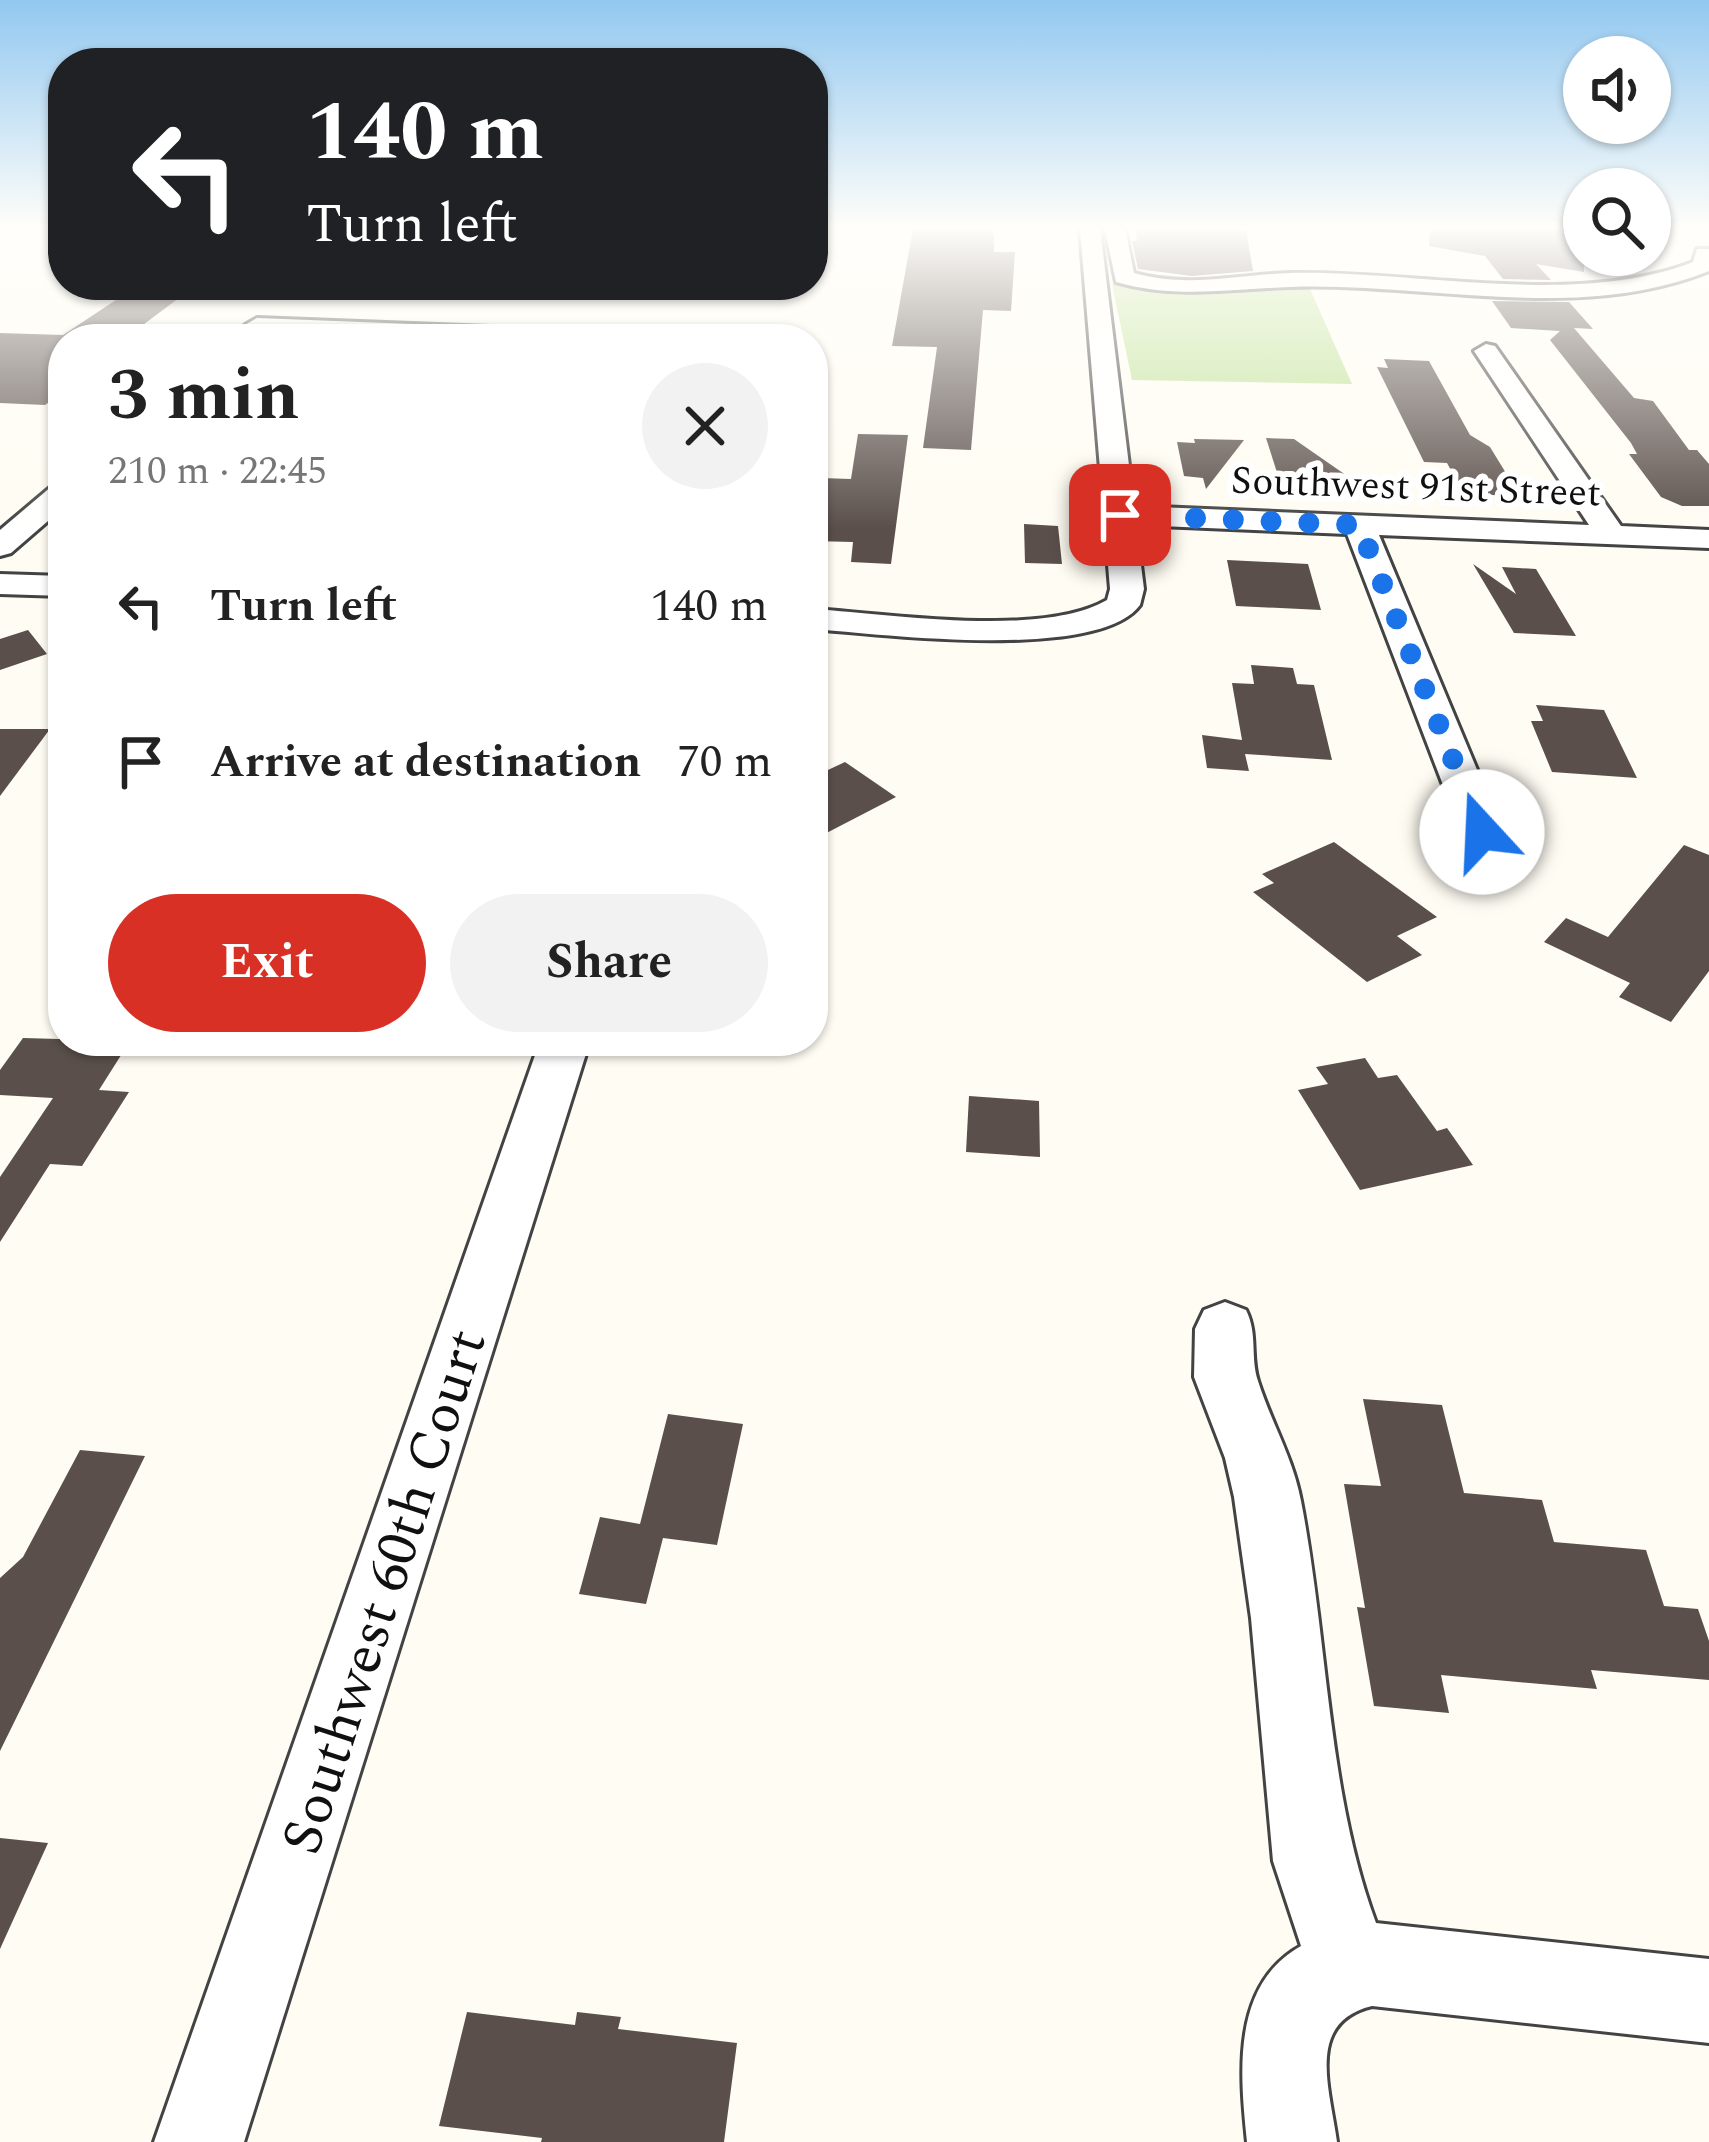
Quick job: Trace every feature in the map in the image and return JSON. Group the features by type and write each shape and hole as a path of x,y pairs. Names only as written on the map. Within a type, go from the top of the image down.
{"street":[{"path":"828,620 1053,629 1108,616 1126,598 1100,329"},
{"path":"1486,351 1612,535"},
{"path":"0,546 48,505"},
{"name":"Southwest 91st Street","path":"1120,515 1709,539"},
{"path":"1359,525 1482,832"},
{"path":"0,584 48,586"},
{"name":"Southwest 60th Court","path":"199,2142 560,1056"},
{"path":"1226,1329 1225,1377 1258,1458 1267,1497 1329,1977"},
{"path":"1292,2142 1283,2060 1285,2035 1290,2016 1329,1977 1372,1964 1709,2001"}],"green space":[{"path":"1121,329 1328,329 1352,384 1132,380"}],"building":[{"path":"895,329 981,329 971,450 923,448 937,347 892,346"},
{"path":"1527,329 1575,329 1634,398 1653,401 1689,450 1697,450 1709,464 1709,506 1682,506 1661,497 1629,454 1637,454 1631,443 1550,340 1560,331"},
{"path":"0,333 48,335 45,405 0,403"},
{"path":"1384,359 1429,361 1470,435 1490,447 1520,496 1464,494 1447,463 1424,462 1377,367 1388,368"},
{"path":"858,434 908,435 891,564 851,562 853,542 828,541 828,478 851,479"},
{"path":"1266,438 1294,439 1363,487 1281,485"},
{"path":"1194,439 1244,440 1206,489 1203,478 1184,476 1177,442 1195,443"},
{"path":"1024,524 1058,526 1062,564 1025,563"},
{"path":"1227,560 1308,564 1321,610 1236,606"},
{"path":"1473,564 1516,594 1502,567 1536,569 1576,636 1514,633"},
{"path":"28,630 47,654 0,670 0,639"},
{"path":"1251,665 1293,668 1297,684 1314,685 1332,760 1245,754 1249,771 1207,768 1202,735 1242,740 1232,683 1254,684"},
{"path":"1536,705 1604,710 1637,778 1552,772 1531,721 1543,721"},
{"path":"0,729 48,729 48,732 0,796"},
{"path":"845,762 896,797 828,832 828,770"},
{"path":"1334,842 1437,917 1397,936 1422,955 1367,982 1253,892 1274,883 1262,874"},
{"path":"1684,845 1709,855 1709,971 1671,1022 1619,997 1630,983 1544,942 1566,918 1608,937"},
{"path":"23,1038 48,1039 48,1056 121,1056 99,1090 129,1092 82,1166 50,1164 0,1242 0,1177 53,1098 0,1095 0,1070"},
{"path":"1365,1058 1378,1078 1397,1075 1437,1131 1447,1128 1473,1165 1360,1190 1298,1090 1328,1084 1316,1067"},
{"path":"969,1096 1039,1101 1040,1157 966,1152"},
{"path":"1363,1399 1442,1405 1464,1493 1542,1500 1554,1542 1646,1550 1664,1606 1698,1609 1709,1641 1709,1680 1591,1670 1597,1689 1441,1675 1449,1713 1374,1706 1357,1607 1365,1608 1344,1484 1381,1486"},
{"path":"668,1414 743,1424 717,1545 663,1538 646,1604 579,1594 600,1517 640,1524"},
{"path":"80,1450 145,1456 0,1751 0,1578 23,1557"},
{"path":"0,1838 48,1843 0,1949"},
{"path":"467,2012 575,2025 577,2012 621,2017 618,2029 737,2043 724,2142 541,2142 542,2138 439,2126"}],"route":[{"path":"1120,515 1359,525 1482,832"}]}
